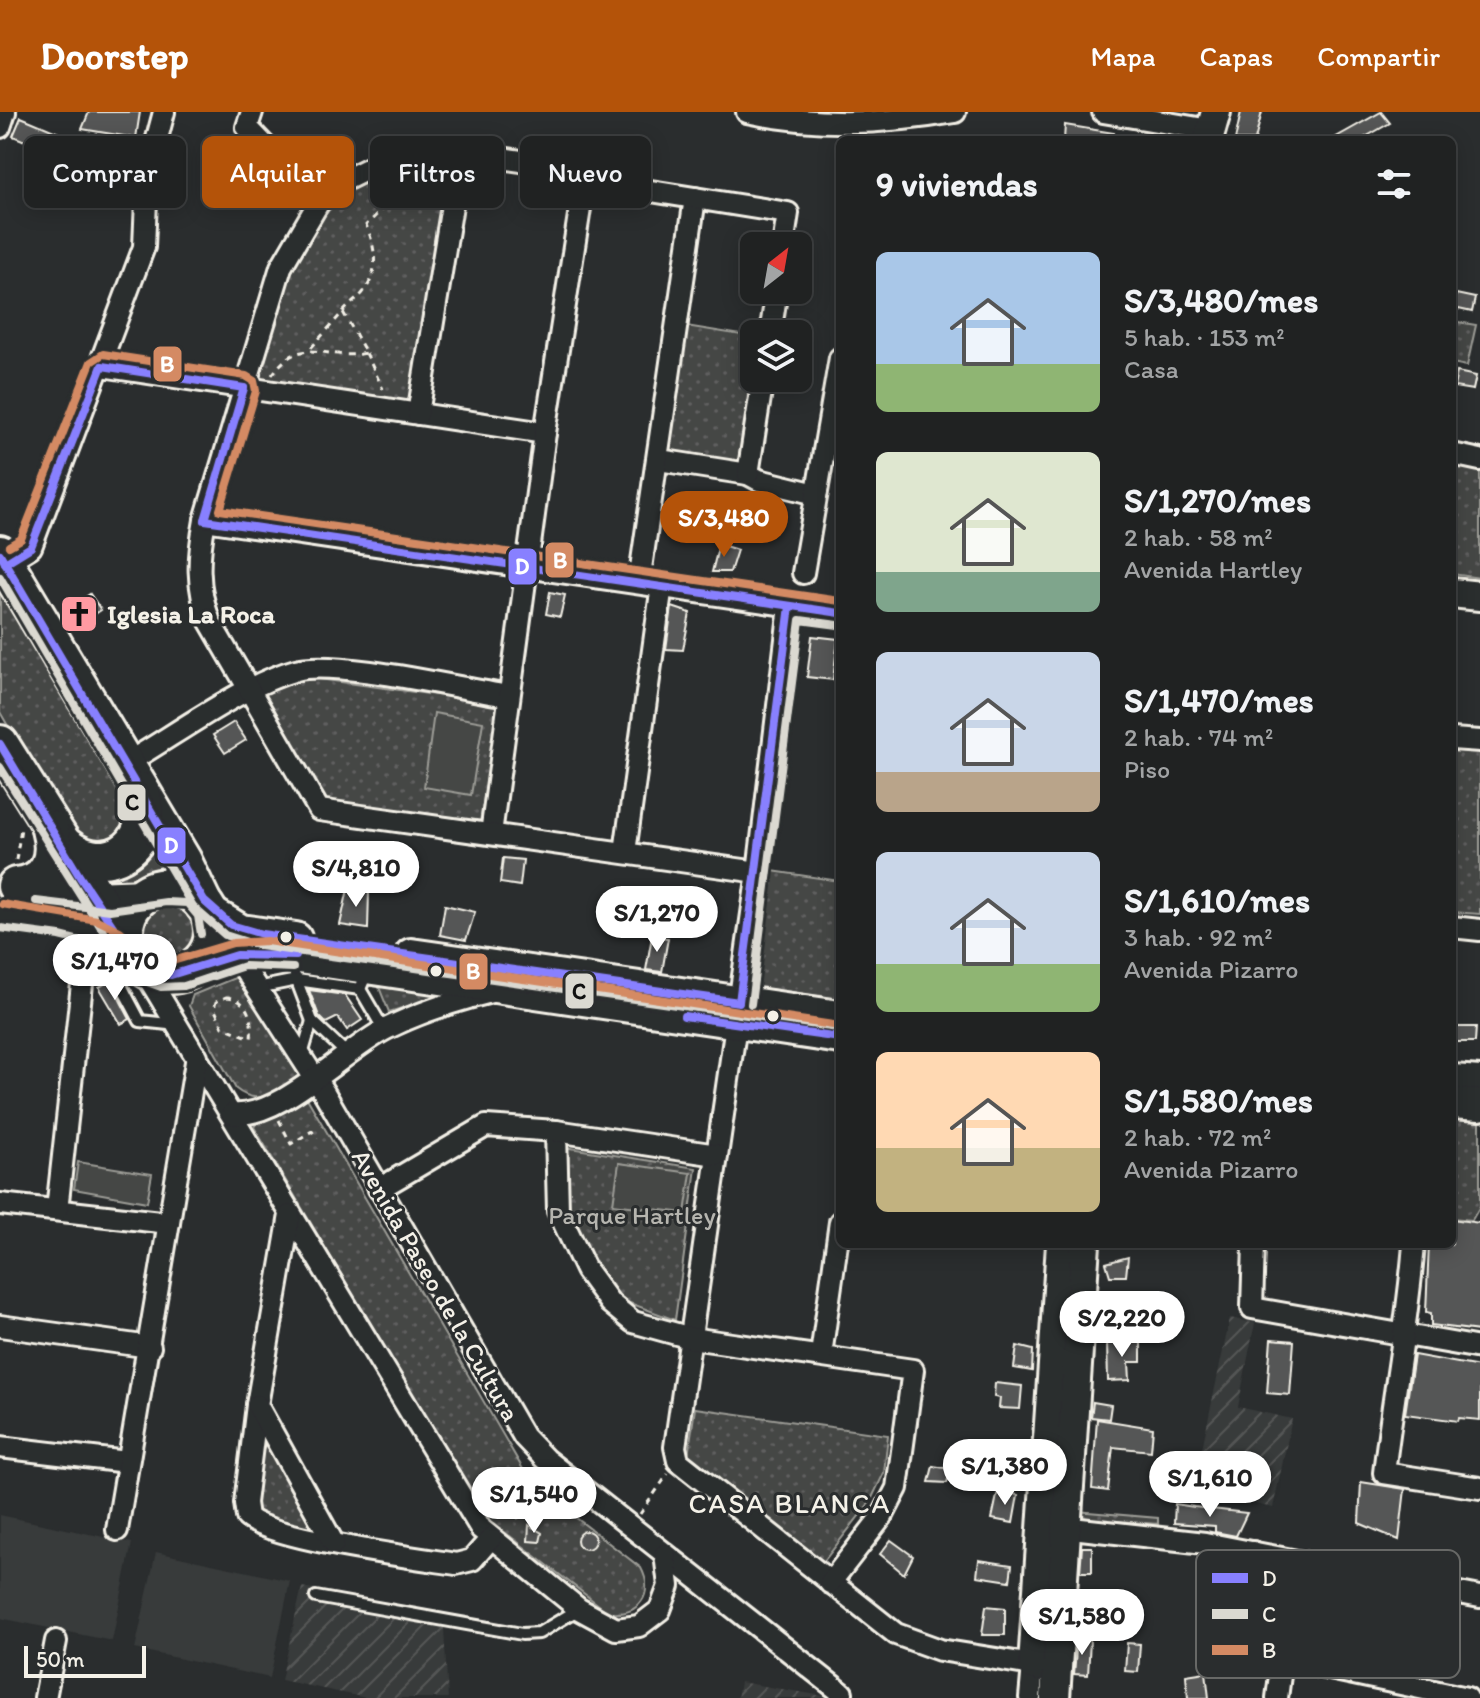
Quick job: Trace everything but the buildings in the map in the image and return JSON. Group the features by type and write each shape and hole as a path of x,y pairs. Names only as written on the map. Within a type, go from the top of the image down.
{"highway":[{"name":"Avenida Paseo de la Cultura","path":"3,558 208,910"},
{"path":"0,744 53,858 47,872 39,880 8,889"},
{"path":"36,822 80,857 94,860 122,853 141,833 145,805 133,778"},
{"path":"36,822 94,914 130,960 165,975 189,971 209,949 213,932 208,910 188,892 174,887 145,894 127,917 125,935 130,960"}],"main road":[{"path":"1456,593 1480,596"},
{"path":"8,889 94,914 145,894"},
{"path":"208,910 241,930 737,1012 836,1037"},
{"path":"189,971 236,955 365,978 737,1012 836,1016"},
{"path":"1456,1080 1480,1082"},
{"path":"1456,1103 1480,1105"},
{"path":"1055,1698 1045,1667 1054,1526 1061,1248"},
{"path":"1054,1526 1085,1248"}],"street":[{"path":"0,127 5,112"},
{"path":"3,558 31,547 102,366 144,247 147,176 164,112"},
{"path":"252,112 247,127 256,136"},
{"path":"747,112 790,119 865,123 955,112"},
{"path":"1103,112 1211,122"},
{"path":"651,191 788,213 785,232"},
{"path":"639,582 695,198"},
{"path":"315,208 281,267 251,388 205,520 197,562 203,604 319,810 758,872"},
{"path":"418,414 452,208"},
{"path":"491,834 545,433 580,208"},
{"path":"102,366 545,433"},
{"path":"803,573 836,381"},
{"path":"748,474 761,392"},
{"path":"1456,455 1480,460"},
{"path":"659,460 748,474 759,480 816,494"},
{"path":"205,520 836,612"},
{"path":"625,852 662,585"},
{"path":"790,606 758,872 675,1447 678,1461 830,1583 913,1643 1045,1667 1030,1698"},
{"path":"133,778 250,691 295,670 321,667 508,696"},
{"path":"1456,739 1480,741"},
{"name":"Avenida Paseo de la Cultura","path":"208,910 315,1077 524,1437 545,1459 842,1693"},
{"path":"57,1210 84,966 94,914"},
{"path":"1456,927 1480,930"},
{"path":"130,960 178,1025 465,1507 491,1538 579,1609 604,1626 616,1629 627,1630 650,1620 660,1610 668,1593 665,1554"},
{"path":"232,1114 254,1113 304,1087 345,1052 384,1030 450,1002 498,990"},
{"path":"117,1530 197,1056"},
{"path":"379,1189 486,1126 556,1131 717,1155"},
{"path":"556,1131 558,1211 586,1270 610,1303 633,1322 691,1338 913,1370 897,1488 883,1515 830,1583"},
{"path":"0,1204 169,1223"},
{"path":"290,1215 257,1405 245,1503 247,1517 259,1525 334,1544 462,1565 472,1560 491,1538"},
{"path":"821,1355 836,1248"},
{"path":"1254,1248 1249,1302 1259,1310 1480,1348"},
{"path":"1414,1248 1407,1323 1402,1336 1384,1473 1480,1488"},
{"path":"0,1326 150,1347"},
{"path":"257,1405 334,1544"},
{"path":"0,1447 127,1462"},
{"path":"1054,1526 1238,1550"},
{"path":"1460,1594 1480,1597"},
{"path":"46,1698 56,1641"},
{"path":"1277,1698 1280,1678"},
{"path":"1370,1678 1467,1698"}],"lane":[{"path":"84,966 130,960 140,1021 178,1025"},
{"path":"257,988 291,967 312,1021 345,1052"},
{"path":"365,978 384,1030"},
{"path":"301,1057 312,1021"},
{"path":"316,1597 522,1634 539,1633 579,1609"}],"path":[{"path":"310,349 362,294 374,271 372,238 366,225 384,208"},
{"path":"343,312 393,410"},
{"path":"251,388 267,383 285,357 310,349 329,353 366,353"},
{"path":"8,889 36,822"},
{"path":"226,997 240,1001 253,1023 251,1038 223,1027 215,1014 216,1002 226,997"},
{"path":"312,1131 317,1138"},
{"path":"631,1527 678,1461"}],"shaded area":[{"path":"1230,1318 1255,1323 1238,1407 1292,1419 1273,1508 1193,1490"},
{"path":"0,1515 132,1543 112,1641 0,1618"},
{"path":"156,1552 290,1581 270,1678 135,1649"},
{"path":"302,1587 443,1612 448,1698 366,1698 281,1680"},
{"path":"740,1682 836,1698 737,1698"}],"green space":[{"path":"370,178 370,208 442,208 412,397 408,405 260,380 256,374 285,287 312,232 330,208 354,208 354,187"},
{"path":"1456,322 1476,325 1467,366 1456,364"},
{"path":"686,326 740,335 740,392 752,392 743,465 667,453"},
{"path":"1456,467 1480,471 1480,578 1456,575"},
{"path":"0,582 130,796 129,832 97,849 69,832 0,712"},
{"path":"304,677 495,703 498,710 480,822 474,824 321,801 265,699 265,692"},
{"path":"434,713 483,722 471,795 424,787"},
{"path":"1456,746 1480,748 1480,914 1456,912"},
{"path":"151,833 173,872 108,886 94,867"},
{"path":"772,871 836,880 836,998 754,987"},
{"path":"170,901 182,903 191,910 198,919 198,943 191,952 182,959 170,961 158,959 149,952 142,943 140,931 142,919 149,910 158,903"},
{"path":"237,977 244,979 300,1078 261,1097 253,1097 236,1089 189,1006 193,995"},
{"path":"376,980 444,995 389,1012"},
{"path":"297,1098 307,1098 531,1483 641,1568 645,1578 645,1594 636,1607 609,1613 484,1516 254,1127 260,1118"},
{"path":"1456,1112 1480,1115 1480,1206 1472,1220 1456,1218"},
{"name":"Parque Hartley","path":"564,1147 696,1168 675,1320 619,1299 591,1265 570,1218 563,1186"},
{"path":"78,1162 152,1174 147,1202 74,1189"},
{"path":"619,1163 691,1173 685,1213 613,1204"},
{"path":"695,1408 888,1435 884,1473 870,1502 820,1566 688,1456"},
{"path":"264,1435 319,1531 252,1514"},
{"path":"1076,1511 1158,1518 1158,1524 1077,1518"}],"transit line":[{"name":"B","path":"9,546 21,539 91,362 103,354 246,376 254,381 256,391 220,510 836,600"},
{"name":"D","path":"102,366 244,388"},
{"name":"D","path":"5,563 31,547 102,366"},
{"name":"D","path":"205,520 244,388"},
{"name":"D","path":"205,520 836,612"},
{"name":"D","path":"0,554 204,901 231,925 262,934 739,1002 790,606"},
{"name":"C","path":"0,577 193,907 225,935 260,946 836,1028"},
{"name":"C","path":"751,1004 800,620 836,625"},
{"name":"D","path":"0,744 80,877 132,955 146,969 171,975 236,955 296,956"},
{"name":"C","path":"0,767 124,964"},
{"name":"C","path":"36,901 110,910 166,902 187,903 198,916 201,934"},
{"name":"B","path":"2,904 97,920 120,931 152,958 166,963 233,943 267,941 836,1025"},
{"name":"C","path":"0,928 92,944 139,979 161,987 184,986 244,966 293,968"},
{"name":"D","path":"684,1016 836,1037"}],"place":[{"name":"Iglesia La Roca","path":"79,614"}],"district":[{"name":"CASA BLANCA","path":"790,1503"}]}
